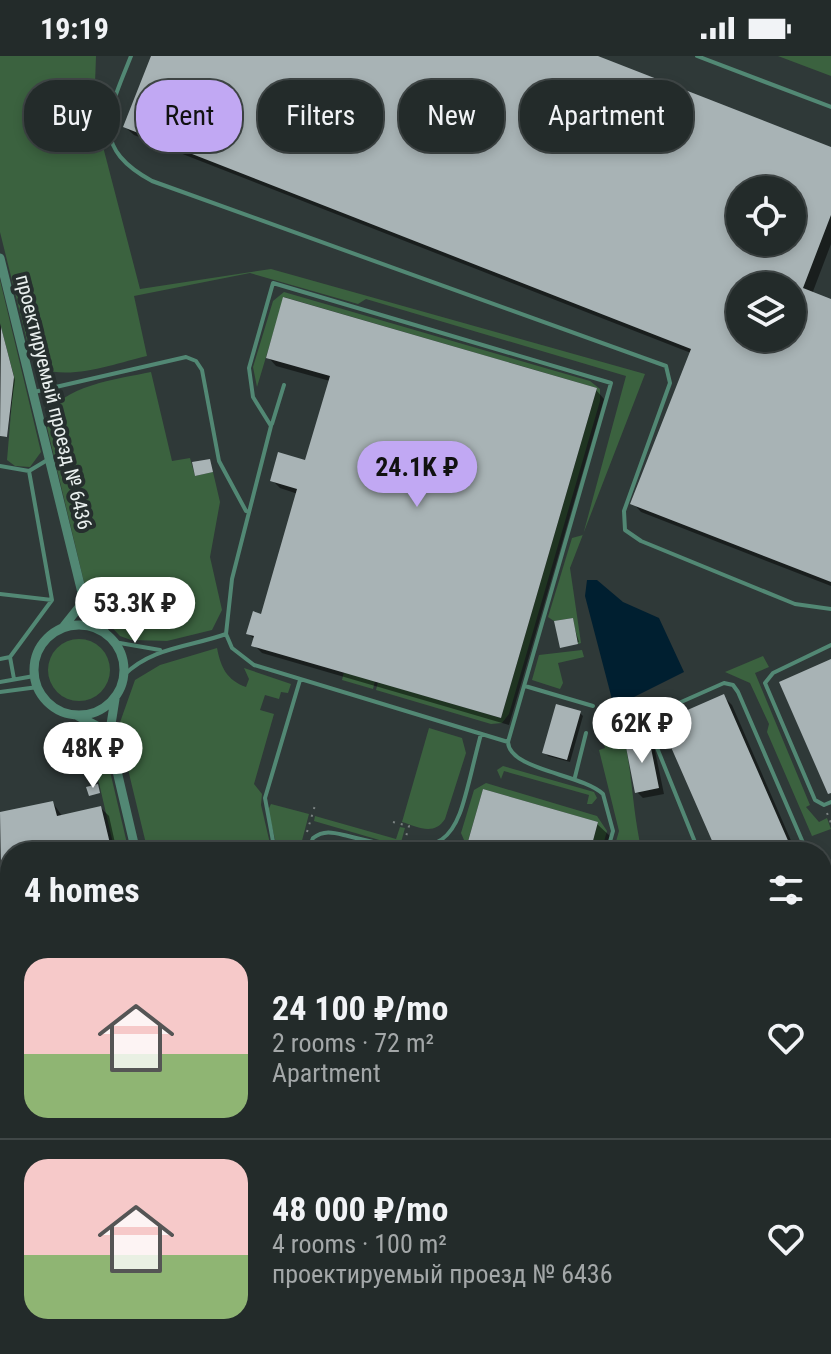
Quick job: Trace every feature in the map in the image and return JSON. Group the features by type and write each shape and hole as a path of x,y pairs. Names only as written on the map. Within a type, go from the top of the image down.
{"street":[{"name":"проектируемый проезд № 6436","path":"0,258 84,601 90,615 106,634"},
{"path":"84,601 75,617 52,634 38,652 34,676 38,687 52,705 97,726 109,737"},
{"path":"62,628 85,625 106,634 120,652 124,675 115,697 109,737 134,842"},
{"path":"74,714 97,711 115,697"}],"lane":[{"path":"131,56 109,112 108,124 117,154 126,166 152,181 666,366 670,383 624,511 625,530 641,541 795,604 831,609"},
{"path":"697,56 831,107"},
{"path":"271,426 253,397 249,368 273,283 611,383 508,742 513,756 522,762 575,777 603,794 613,831 610,842"},
{"path":"33,392 186,357 196,361 202,370 219,461 247,514"},
{"path":"284,385 232,579 226,634 232,648 243,659 300,680 508,742"},
{"path":"0,466 29,471 49,459"},
{"path":"0,659 10,657 52,600 29,471"},
{"path":"0,594 52,600"},
{"path":"124,675 136,663 162,650 226,634"},
{"path":"114,642 162,650"},
{"path":"831,645 773,673 765,683 815,800 824,805 831,802"},
{"path":"10,657 14,679"},
{"path":"0,682 34,676"},
{"path":"273,842 265,798 300,680"},
{"path":"616,730 724,683 733,685 803,842"},
{"path":"525,686 593,706"},
{"path":"0,692 38,687"},
{"path":"645,718 695,842"},
{"path":"439,842 454,828 481,733"},
{"path":"575,777 586,733"},
{"path":"311,842 326,831 372,842"}],"path":[{"path":"304,842 316,802"},
{"path":"824,805 831,823"},
{"path":"393,822 409,826 404,842"}],"green space":[{"path":"0,56 96,56 95,80 24,80 24,152 104,152 140,289 271,269 645,374 584,533 626,376 366,299 358,304 250,273 134,296 147,356 79,372 52,372 39,368 31,357 0,232"},
{"path":"778,56 831,56 831,76"},
{"path":"0,280 41,452 30,467 15,466 7,460 14,377 0,323"},
{"path":"284,292 590,381 600,389 600,401 509,714 502,723 491,724 376,690 378,682 501,718 597,388 284,297 257,387 253,367 273,301"},
{"path":"151,372 172,461 190,458 195,476 213,472 220,502 210,557 222,610 212,630 167,641 131,640 120,636 89,603 45,419 64,398 77,391"},
{"path":"583,535 570,568 581,643 578,644 573,618 554,621 548,617 572,538"},
{"path":"73,639 85,639 101,648 108,658 108,682 101,692 85,701 73,701 53,687 48,676 48,664 62,644"},
{"path":"217,648 226,672 239,684 246,687 249,679 244,668 291,684 288,693 281,692 279,699 265,695 260,710 274,714 254,784 262,794 261,805 270,842 146,842 118,728 135,680 160,665"},
{"path":"582,650 584,657 558,663 563,683 560,689 532,680 539,655"},
{"path":"763,656 769,667 755,673 810,805 806,807 819,822 827,818 831,829 812,836 767,732 769,724 750,683 725,672"},
{"path":"344,672 375,681 373,689 342,680"},
{"path":"609,723 614,739 625,742 640,842 616,842 619,831 599,750 605,748 600,727"},
{"path":"429,728 462,738 466,753 445,819 436,827 425,829 402,822"},
{"path":"503,766 594,792 597,798 592,804 587,804 589,795 504,771 501,779 497,770"},
{"path":"109,767 127,842 113,842 96,770"},
{"path":"486,783 597,816 607,831 604,842 593,842 598,822 483,789 468,841 464,840 461,833 474,790"},
{"path":"271,804 309,814 302,842 276,842 268,810"},
{"path":"315,816 396,839 400,827 405,828 401,842 386,842 314,821"}],"water":[{"path":"587,580 597,580 623,602 659,618 684,672 614,707 585,596"}],"building":[{"path":"151,56 598,56 659,80 520,80 520,152 693,152 693,93 831,147 831,215 806,280 806,272 726,272 726,352 806,352 806,289 831,299 831,582 630,504 691,349 187,152 242,152 242,80 142,80"},
{"path":"136,94 136,132 123,127"},
{"path":"283,297 597,388 501,718 251,646 254,636 246,634 253,611 261,614 297,489 270,481 278,452 305,460 330,376 266,358"},
{"path":"1,327 14,377 7,437 0,436"},
{"path":"210,459 213,472 195,476 192,462"},
{"path":"573,618 578,644 560,648 554,621"},
{"path":"831,659 831,793 828,794 779,682"},
{"path":"724,694 789,842 713,842 660,722"},
{"path":"556,704 581,711 567,760 542,753"},
{"path":"86,732 92,757 74,761 68,736"},
{"path":"649,738 659,788 635,793 625,742"},
{"path":"98,784 100,793 89,796 86,787"},
{"path":"483,789 598,822 593,842 468,842"},
{"path":"53,801 57,816 101,806 110,842 0,842 0,812"}]}
